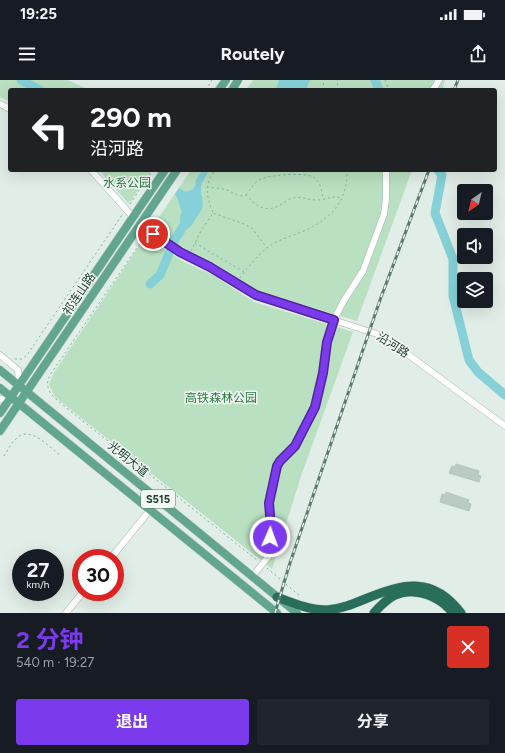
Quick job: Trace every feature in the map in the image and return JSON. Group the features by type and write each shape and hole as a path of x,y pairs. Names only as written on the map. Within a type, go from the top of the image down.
{"highway":[{"path":"277,597 300,606 328,610 348,606 394,588 408,585 423,586 440,592 453,602 462,613"},
{"path":"374,613 382,604 394,595 407,592 424,594 438,599 453,613"}],"main road":[{"name":"祁连山路","path":"0,413 164,172"},
{"name":"祁连山路","path":"0,431 176,172"},
{"name":"光明大道","path":"0,370 297,613"},
{"name":"S515","path":"0,388 277,613"}],"street":[{"path":"93,172 133,217"},
{"path":"252,577 268,557 270,515 269,503 277,466 295,446 315,407 323,373 327,342 334,320 343,302 363,271 384,214 386,199 386,172"},
{"name":"沿河路","path":"140,225 188,257 210,267 256,295 384,336 505,426"},
{"path":"0,355 18,370 19,385"},
{"path":"0,399 11,397"},
{"path":"118,549 150,510"},
{"path":"66,613 76,601"}],"path":[{"path":"14,359 22,358 27,355 152,172"},
{"path":"213,172 207,184 209,203 213,212 252,228 267,248"},
{"path":"236,284 244,272 267,248 319,223 339,204 348,181 347,172"},
{"path":"207,188 225,189 235,195 242,196 246,195 254,184 260,179 269,176 313,176 321,189 323,200"},
{"path":"246,195 255,205 269,209 277,207 290,199 301,197 318,200 335,196 342,198"},
{"path":"188,257 213,212"},
{"path":"148,236 144,236 48,379 47,387 58,401 263,565 303,599"},
{"path":"195,242 244,272"},
{"path":"4,456 17,438 24,434 36,436 60,455"}],"green space":[{"path":"0,80 68,80 85,88 8,88 8,101 0,97"},
{"path":"253,80 445,80 443,88 247,88"},
{"name":"水系公园","path":"101,172 151,172 128,203"},
{"path":"190,172 411,172 357,321 258,291 216,264 177,244 153,226"},
{"name":"高铁森林公园","path":"145,237 184,262 213,275 254,302 353,332 301,476 272,569 55,397 49,385 53,374"}],"water":[{"path":"279,80 310,80 307,88 277,88"},
{"path":"202,172 208,172 201,185 203,203 202,209 177,244 170,239 180,223 182,211 175,194 179,188 186,192 193,189 196,184 195,181"}],"building":[{"path":"456,464 479,471 478,475 481,476 479,482 449,473 452,466 455,467"},
{"path":"446,492 469,500 468,503 471,504 469,511 440,502 442,494 445,495"}],"waterway":[{"path":"21,80 36,88"},
{"path":"375,80 378,88"},
{"path":"440,172 442,175 435,213 453,259 453,296 469,360 478,372 505,395"},
{"path":"150,284 160,275 175,239 180,232"}],"railway":[{"path":"455,88 458,80"},
{"path":"275,613 289,566 380,300 428,172"}],"route":[{"path":"153,234 188,257 210,267 256,295 334,320 327,342 323,373 315,407 295,446 277,466 269,503 270,537"}]}
